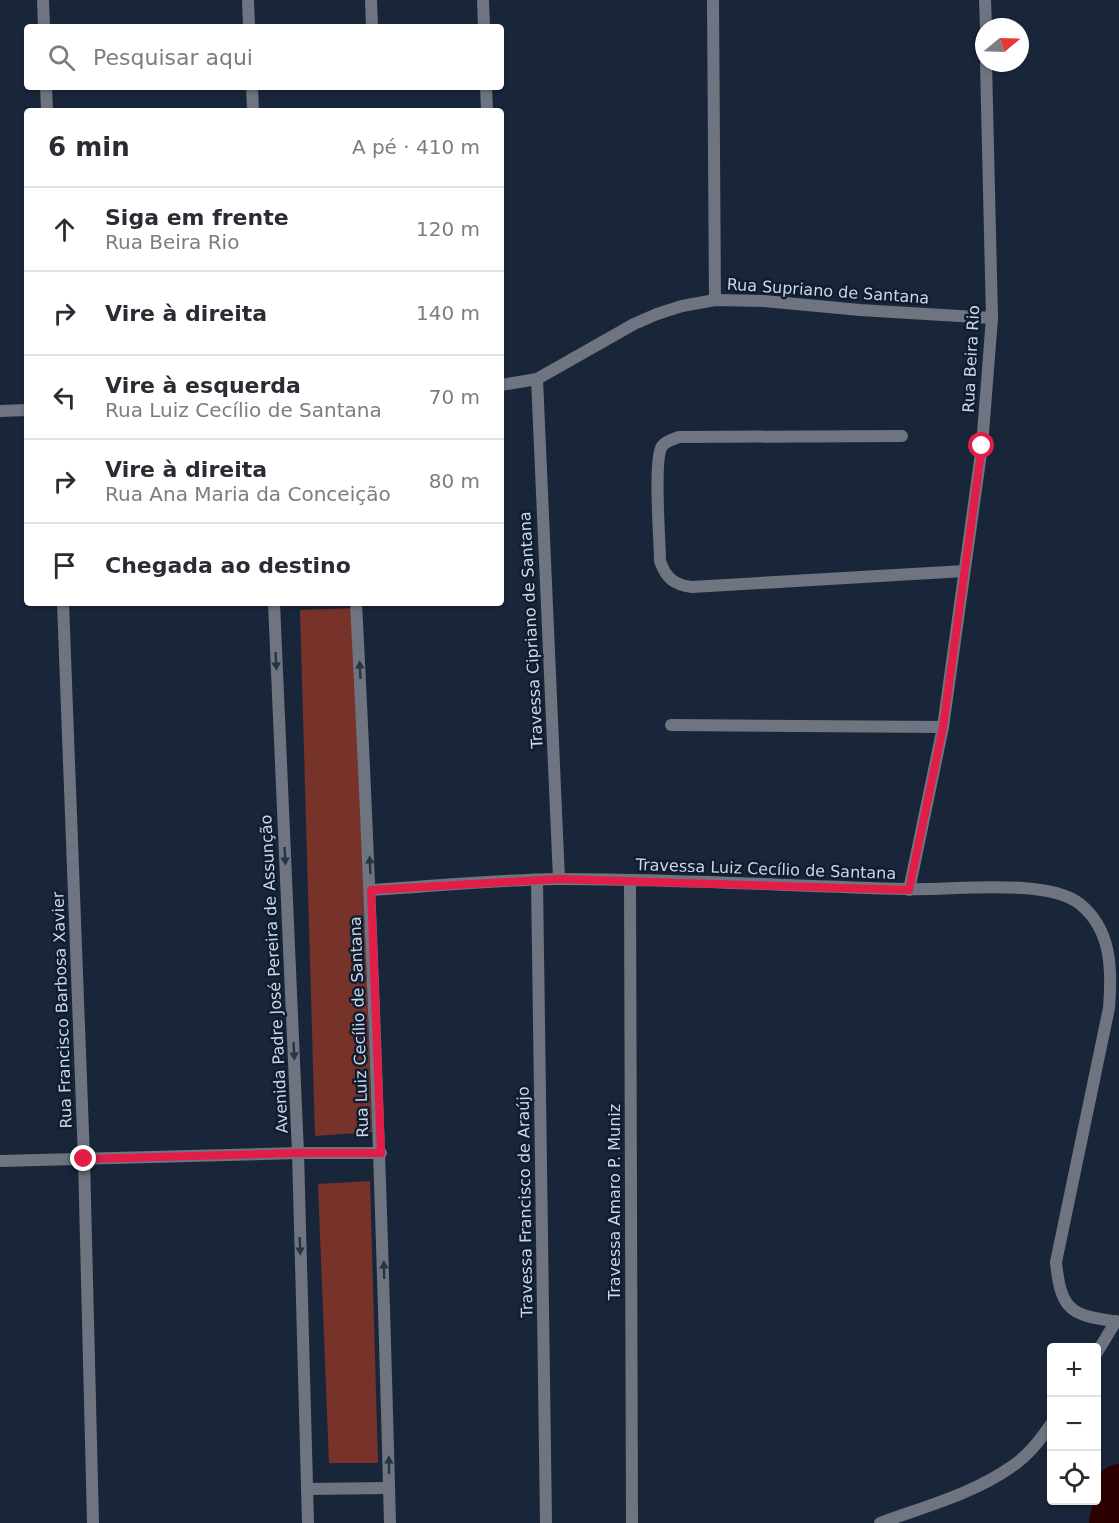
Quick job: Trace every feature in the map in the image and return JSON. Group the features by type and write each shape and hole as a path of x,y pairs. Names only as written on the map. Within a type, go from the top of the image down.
{"street":[{"path":"43,0 44,24"},
{"path":"248,0 249,24"},
{"path":"371,0 372,24"},
{"path":"483,0 484,24"},
{"path":"713,0 716,300"},
{"path":"985,0 986,18"},
{"name":"Rua Beira Rio","path":"909,890 943,727 982,446 992,318 986,72"},
{"path":"46,90 47,108"},
{"path":"252,90 253,108"},
{"path":"486,90 487,108"},
{"name":"Rua Supriano de Santana","path":"504,384 537,379 633,324 681,306 716,300 764,301 992,318"},
{"name":"Travessa Cipriano de Santana","path":"537,379 559,879"},
{"path":"0,411 24,410"},
{"path":"902,436 679,437 670,440 663,445 658,461 660,561 665,573 679,585 692,587 964,571"},
{"name":"Rua Francisco Barbosa Xavier","path":"63,606 84,1159 93,1523"},
{"name":"Avenida Padre José Pereira de Assunção","path":"274,606 298,1153 308,1523"},
{"name":"Rua Luiz Cecílio de Santana","path":"356,606 371,890 381,1153 390,1523"},
{"path":"672,725 943,727"},
{"name":"Travessa Luiz Cecílio de Santana","path":"371,890 559,879 909,890 1014,888 1054,892 1079,903 1097,921 1107,946 1112,975 1109,1008 1056,1262 1058,1288 1068,1305 1080,1314 1117,1321"},
{"name":"Travessa Francisco de Araújo","path":"537,880 546,1523"},
{"name":"Travessa Amaro P. Muniz","path":"630,881 632,1523"},
{"path":"0,1161 381,1153"},
{"path":"1101,1346 1117,1321"},
{"path":"880,1523 993,1479 1026,1455 1047,1430"},
{"path":"307,1489 389,1488"}],"shaded area":[{"path":"354,608 372,1132 315,1136 300,610"},
{"path":"370,1181 378,1463 329,1463 318,1184"}],"waterway":[{"path":"1112,1523 1119,1487"}],"route":[{"path":"84,1159 381,1153 371,890 559,879 909,890 943,727 982,446"}]}
